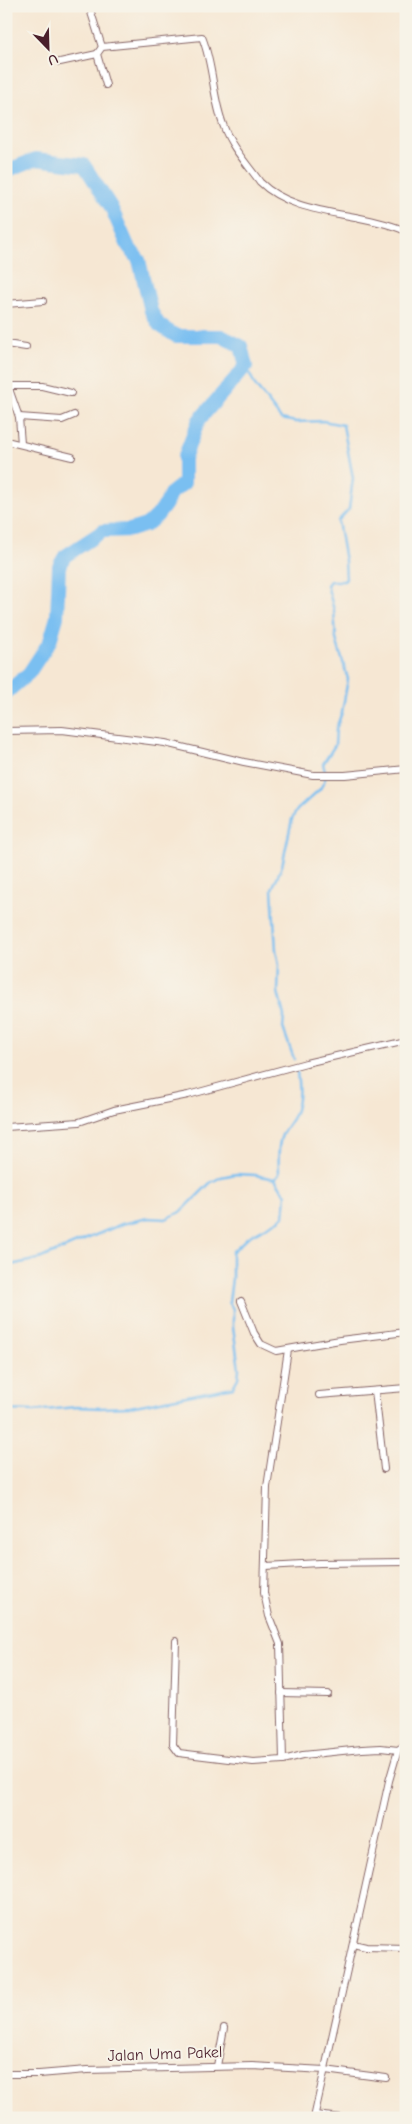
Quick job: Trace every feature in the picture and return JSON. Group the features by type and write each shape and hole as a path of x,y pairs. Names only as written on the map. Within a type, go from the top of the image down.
{"street":[{"path":"89,6 102,47"},
{"path":"60,62 97,54 102,47 202,37 209,55 219,112 225,130 260,182 267,189 302,206 366,218 406,231"},
{"path":"97,54 106,85"},
{"path":"6,304 43,301"},
{"path":"6,344 26,346"},
{"path":"6,376 19,417 21,444"},
{"path":"8,386 42,386 71,393"},
{"path":"19,417 62,420 74,415"},
{"path":"6,441 72,457"},
{"path":"6,731 62,730 165,743 313,775 345,775 406,768"},
{"path":"6,1127 79,1122 114,1110 188,1095 406,1040"},
{"path":"241,1301 254,1333 261,1344 276,1351 340,1340 406,1332"},
{"path":"283,1760 280,1644 265,1600 267,1487 288,1350"},
{"path":"319,1395 406,1388"},
{"path":"375,1391 384,1469"},
{"path":"266,1566 320,1562 406,1562"},
{"path":"176,1641 173,1745 175,1751 183,1755 253,1762 283,1760 304,1755 362,1749 382,1748 398,1750"},
{"path":"281,1693 328,1694"},
{"path":"342,2118 315,2116 389,1781 398,1750 406,1744"},
{"path":"353,1944 366,1947 406,1948"},
{"path":"217,2066 224,2028"},
{"name":"Jalan Uma Pakel","path":"6,2074 252,2066 325,2070 386,2078"}],"waterway":[{"path":"6,171 36,159 84,165 111,207 128,246 139,260 151,311 159,325 176,336 221,336 241,346 246,366 199,420 184,458 184,483 170,494 166,504 157,516 146,525 130,530 103,531 65,556 59,566 57,617 50,641 29,673 6,693"},
{"path":"246,366 255,385 281,419 296,422 323,421 343,425 353,478 349,509 338,521 346,579 344,581 330,581 327,585 334,610 336,639 348,679 342,712 336,729 335,745 323,764 326,775 324,782 320,789 297,810 292,819 282,866 272,889 276,950 279,964 278,992 284,1016 283,1028 294,1059"},
{"path":"6,1266 39,1259 122,1224 148,1218 166,1219 182,1211 210,1183 221,1177 236,1174 275,1179 279,1174 280,1139 296,1110 299,1088 297,1072"},
{"path":"6,1410 34,1411 76,1407 130,1407 233,1387 238,1378 239,1369 233,1327 233,1309 229,1302 232,1278 232,1252 248,1237 284,1216 286,1195 275,1179"}]}
